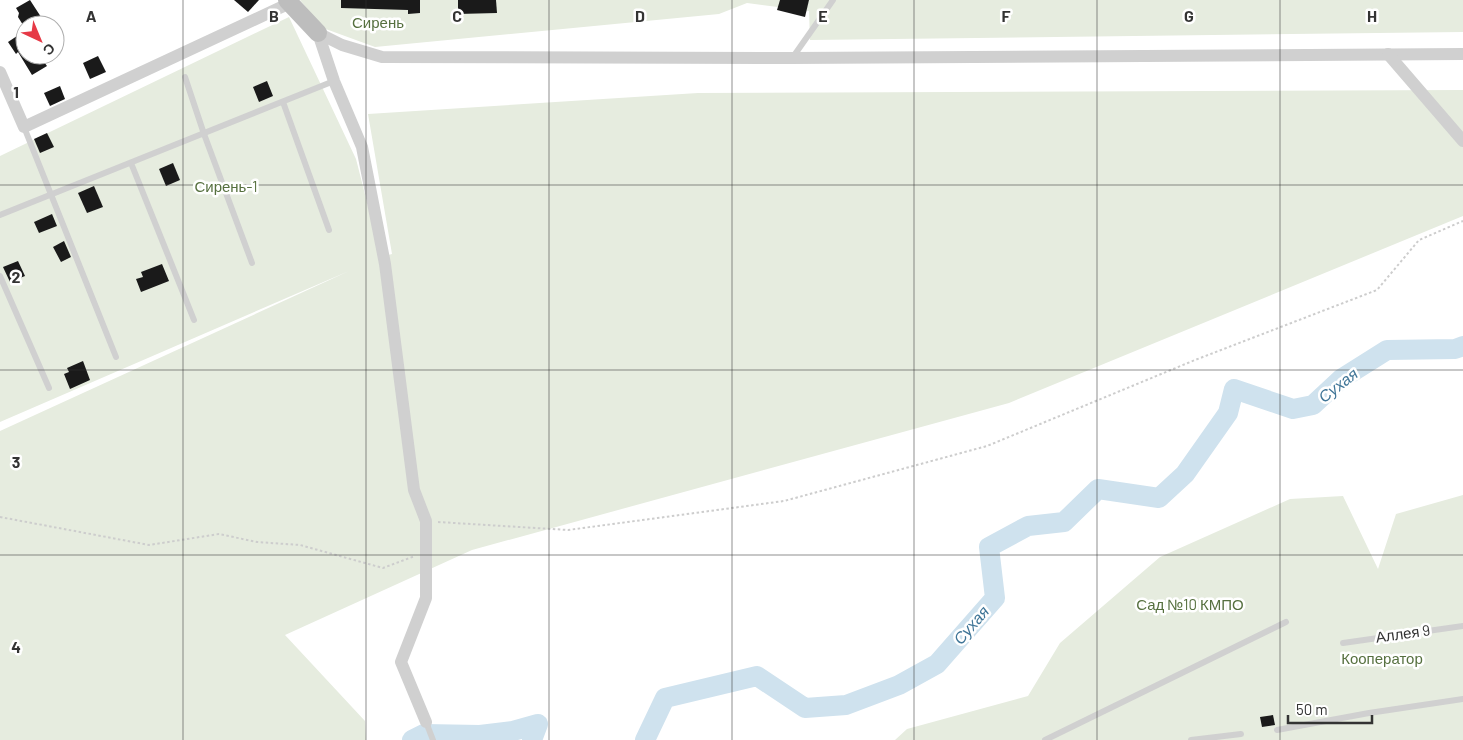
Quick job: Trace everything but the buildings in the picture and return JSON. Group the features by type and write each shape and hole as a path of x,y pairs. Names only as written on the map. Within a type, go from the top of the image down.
{"street":[{"path":"0,72 24,127 288,2 318,33 342,45 382,57 792,58 1463,54"},
{"path":"318,33 334,81 362,147 385,264 414,490 426,522 426,598 401,662 426,722"},
{"path":"1388,54 1463,141"}],"lane":[{"path":"792,58 832,0"},
{"path":"185,77 252,263"},
{"path":"0,215 334,81"},
{"path":"283,102 329,230"},
{"path":"24,127 116,357"},
{"path":"131,162 194,320"},
{"path":"0,276 49,388"},
{"path":"1045,740 1286,622"},
{"name":"Аллея 9","path":"1343,643 1463,626"},
{"path":"1277,730 1369,713 1463,699"},
{"path":"426,722 433,740"},
{"path":"1191,740 1241,734"}],"path":[{"path":"426,522 568,530 774,503 987,446 1195,360 1377,290 1419,240 1463,221"},
{"path":"0,517 149,545 219,534 256,542 300,545 383,568 426,551"}],"green space":[{"name":"Сирень","path":"300,0 1463,0 1463,32 810,40 809,11 747,3 719,14 375,47 323,28"},
{"name":"Сирень-1","path":"289,17 356,159 381,257 392,254 368,114 698,93 1463,90 1463,216 1009,403 472,550 285,635 365,721 366,740 0,740 0,431 349,271 0,422 0,156"},
{"path":"1463,495 1463,740 895,740 907,729 1028,696 1060,643 1160,557 1290,499 1343,496 1378,569 1396,514"}],"waterway":[{"name":"Сухая","path":"645,740 665,698 757,676 805,708 846,705 899,685 937,664 995,598 989,547 1028,526 1064,522 1098,489 1159,498 1185,474 1228,413 1234,389 1293,409 1313,405 1341,379 1387,350 1455,349 1463,346"},
{"name":"Сухая","path":"412,740 424,734 480,735 513,731 538,724 532,740"}],"park label":[{"name":"Сад №10 КМПО","path":"1190,605"},
{"name":"Кооператор","path":"1382,659"}]}
